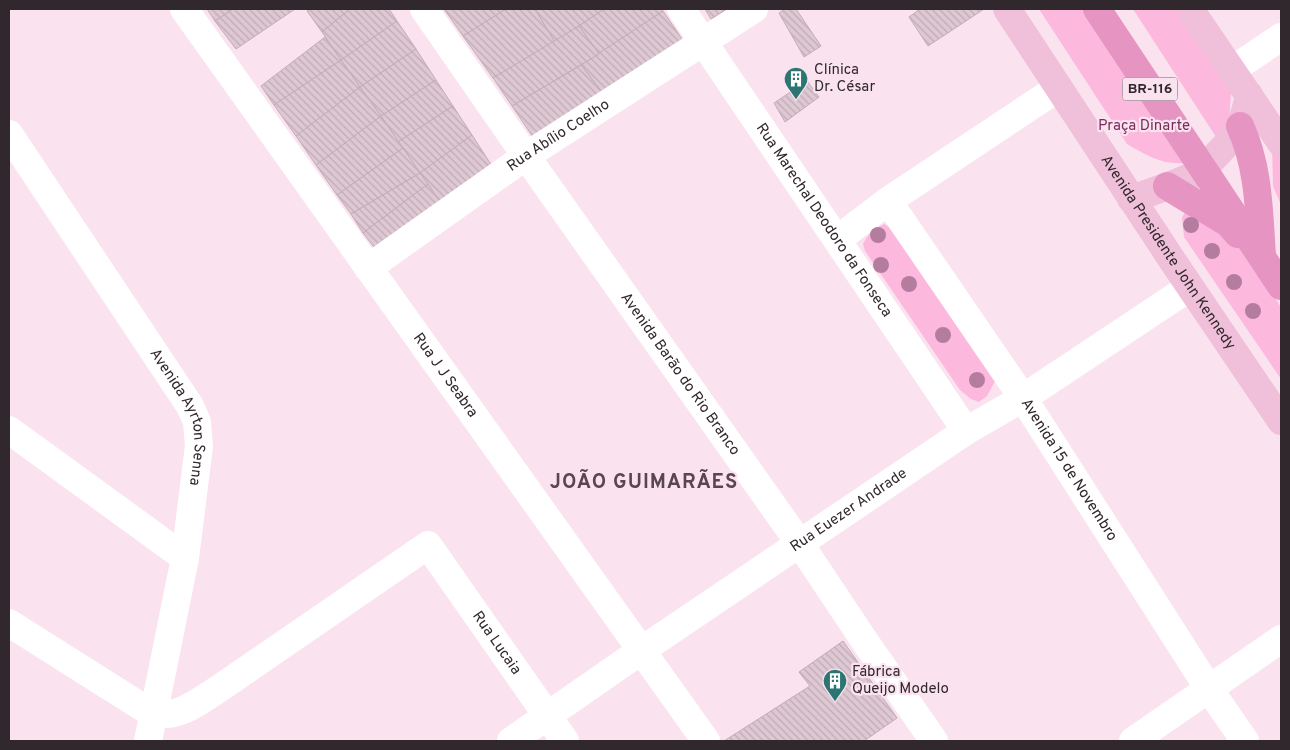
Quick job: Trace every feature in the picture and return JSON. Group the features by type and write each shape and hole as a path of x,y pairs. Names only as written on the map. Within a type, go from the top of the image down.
{"highway":[{"name":"BR-116","path":"1097,9 1281,286"},
{"path":"1240,126 1249,145 1254,166 1262,258"},
{"path":"1167,186 1228,223 1262,258"}],"main road":[{"name":"Avenida Presidente John Kennedy","path":"1007,9 1190,287 1281,421"},
{"path":"1190,9 1281,143"},
{"path":"1131,198 1190,177 1204,168 1226,145 1240,126 1247,109 1249,95"}],"street":[{"name":"Rua J J Seabra","path":"184,9 706,741"},
{"name":"Avenida Barão do Rio Branco","path":"424,9 800,544 934,741"},
{"name":"Rua Marechal Deodoro da Fonseca","path":"681,9 966,431"},
{"name":"Rua Abílio Coelho","path":"368,268 526,156 754,9"},
{"path":"1232,70 1281,37"},
{"path":"838,239 888,201 1058,88"},
{"name":"Avenida Ayrton Senna","path":"9,134 190,406 196,422 199,446 185,558 148,741"},
{"name":"Avenida 15 de Novembro","path":"888,201 1023,398 1209,689 1245,741"},
{"name":"Rua Euezer Andrade","path":"511,741 966,431 1023,398 1190,287"},
{"path":"9,430 185,558"},
{"name":"Rua Lucaia","path":"153,714 166,715 177,713 190,707 428,545 566,741"},
{"path":"9,623 153,714"},
{"path":"1133,741 1281,639"}],"green space":[{"name":"Praça Dinarte","path":"1039,9 1094,9 1184,163 1161,161 1127,144"},
{"name":"Praça Dinarte","path":"1133,9 1183,9 1231,93 1229,121 1218,140"},
{"path":"1272,144 1281,158 1281,205 1273,186"},
{"path":"1188,205 1206,215 1243,251 1281,307 1281,379 1184,237 1182,218"},
{"path":"884,224 893,229 996,379 987,396 979,402 971,399 960,390 865,251 863,244 867,237"}],"building":[{"path":"207,9 233,9 215,21"},
{"path":"233,9 295,9 236,49 215,21"},
{"path":"310,9 350,9 322,32 307,11"},
{"path":"350,9 389,9 397,21 341,60 322,32"},
{"path":"444,9 506,9 463,36"},
{"path":"506,9 535,9 555,42 493,78 463,36"},
{"path":"535,9 604,9 555,42"},
{"path":"604,9 661,9 663,11 599,54 579,26"},
{"path":"705,9 727,9 711,19"},
{"path":"785,9 796,9 821,46 804,57 779,13"},
{"path":"920,9 984,9 928,46 909,17"},
{"path":"663,11 682,39 602,92 581,65"},
{"path":"397,21 416,49 360,87 341,60"},
{"path":"579,26 599,54 512,106 493,78"},
{"path":"325,37 341,60 274,105 261,86"},
{"path":"416,49 436,80 381,116 360,87"},
{"path":"341,60 360,87 296,136 274,105"},
{"path":"581,65 602,92 533,137 512,106"},
{"path":"436,80 453,106 398,142 381,116"},
{"name":"Clínica Dr. César","path":"807,81 819,97 785,122 774,103"},
{"path":"360,87 381,116 316,165 296,136"},
{"path":"453,106 472,135 420,173 398,142"},
{"path":"381,116 403,148 337,195 316,165"},
{"path":"472,135 492,166 440,202 420,173"},
{"path":"403,148 420,173 351,214 337,195"},
{"path":"420,173 428,184 363,233 351,214"},
{"path":"428,184 440,202 374,247 363,233"},
{"name":"Fábrica Queijo Modelo","path":"843,641 897,718 864,741 724,741 810,686 799,672"}],"place":[{"name":"Clínica Dr. César","path":"796,100"},
{"name":"Fábrica Queijo Modelo","path":"835,702"}],"district":[{"name":"JOÃO GUIMARÃES","path":"644,483"}]}
